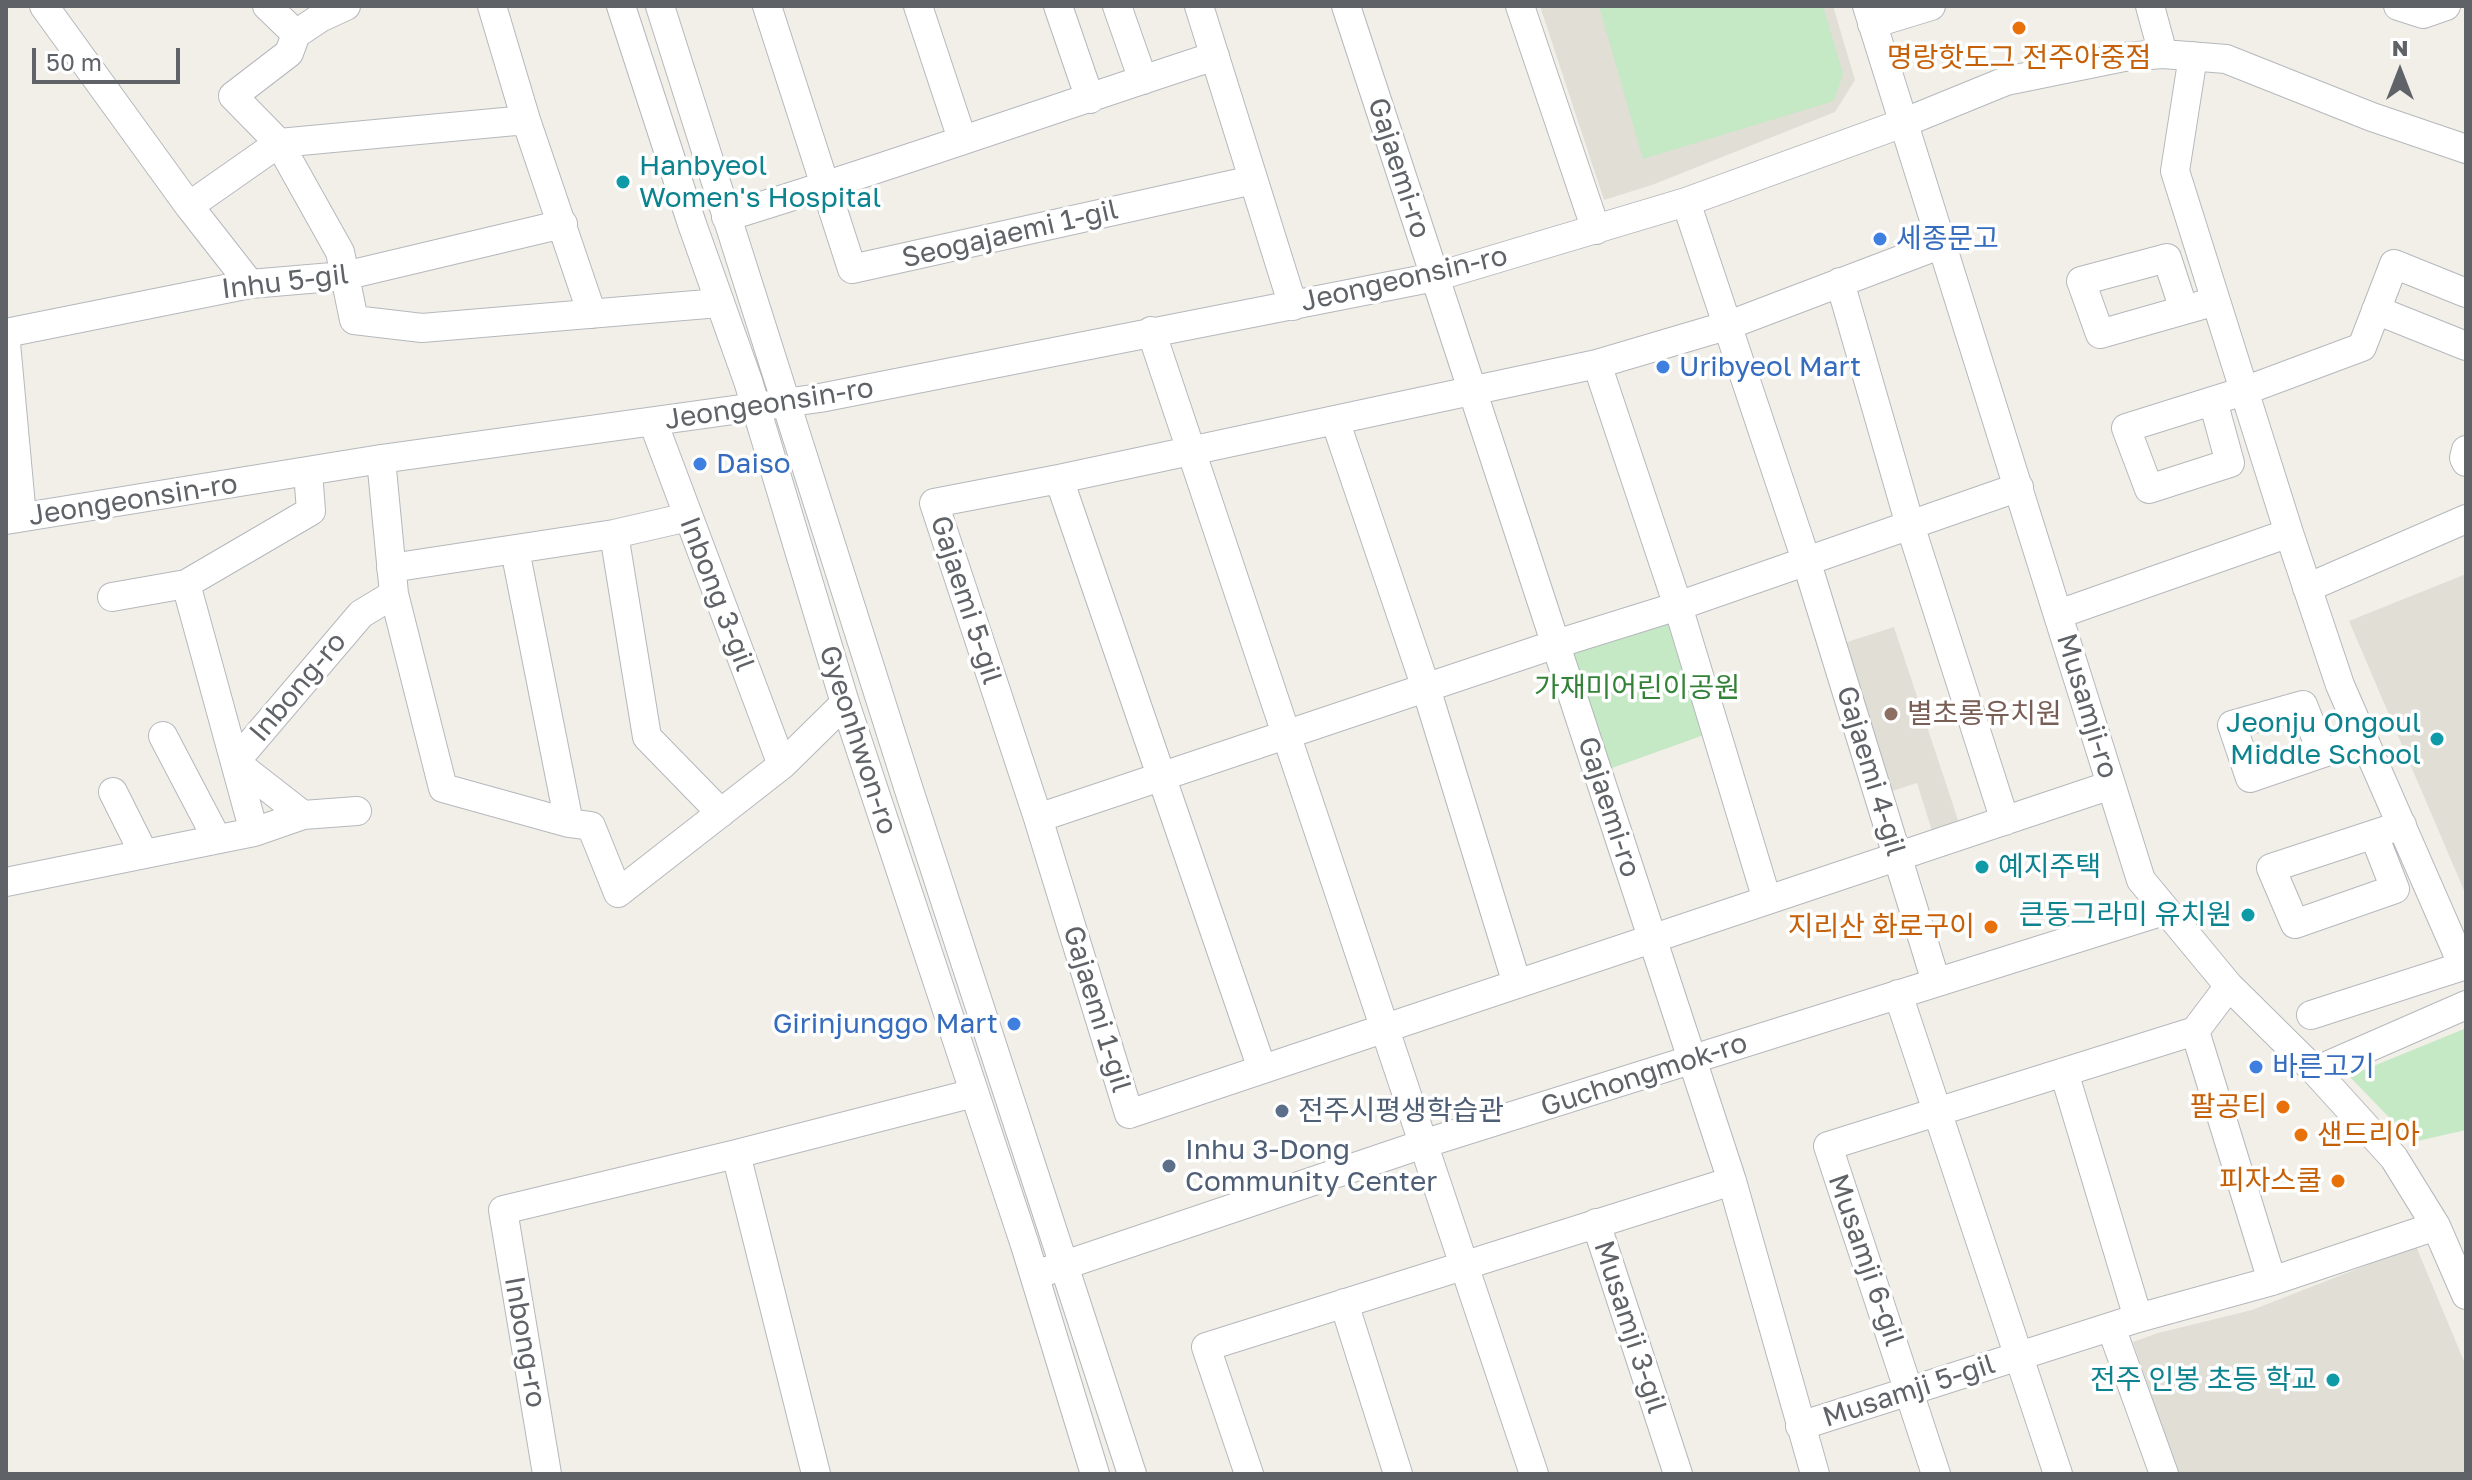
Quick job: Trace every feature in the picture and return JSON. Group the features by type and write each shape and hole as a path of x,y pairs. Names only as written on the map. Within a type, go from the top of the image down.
{"street":[{"path":"44,6 189,206 250,284"},
{"path":"267,6 296,34"},
{"path":"346,6 296,34 289,53 233,96 279,143 340,252 354,320 422,328 719,303"},
{"path":"492,6 526,120 592,314"},
{"name":"Gyeonhwon-ro","path":"621,6 756,407 845,703 1035,1276 1095,1474"},
{"name":"Gyeonhwon-ro","path":"660,6 785,403 1132,1474"},
{"name":"Seogajaemi 1-gil","path":"767,6 852,269 1253,180"},
{"path":"918,6 962,139"},
{"path":"1058,6 1090,99"},
{"path":"1117,6 1143,80"},
{"path":"1199,6 1293,306"},
{"name":"Gajaemi-ro","path":"1346,6 1732,1181 1815,1474"},
{"path":"1520,6 1596,230"},
{"name":"Musamji-ro","path":"1931,6 1869,15 2141,880 2229,986 2315,1071 2394,1158 2436,1226 2466,1295"},
{"path":"2150,6 2163,54"},
{"path":"2398,6 2423,14 2446,6"},
{"name":"Jeongeonsin-ro","path":"14,519 381,459 830,396 1435,277 1686,202 1903,123 2006,81 2124,57 2163,54 2226,59 2372,117 2466,149"},
{"path":"726,217 1215,56"},
{"path":"2193,56 2175,171 2340,685 2463,966 2311,1015"},
{"path":"189,206 279,143 526,120"},
{"name":"Gajaemi 4-gil","path":"1686,202 1806,560 1936,982"},
{"name":"Inhu 5-gil","path":"6,333 250,284 344,276 563,224"},
{"name":"Gajaemi 5-gil","path":"1038,818 934,503 1597,364 1729,325 1942,244"},
{"path":"2213,401 2362,347 2394,264 2466,293"},
{"path":"1840,282 1910,525 2005,821"},
{"path":"2184,310 2216,301"},
{"path":"2376,310 2466,346"},
{"path":"1151,331 1531,1465"},
{"path":"6,343 14,519"},
{"path":"1597,364 1678,606 1767,900"},
{"path":"1335,420 1426,688 1517,984"},
{"name":"Inbong 3-gil","path":"653,422 782,765"},
{"path":"2466,450 2466,462"},
{"path":"381,459 393,581 443,788 569,823 591,826 618,893 782,765 845,703"},
{"path":"112,597 186,584 311,511 308,472"},
{"path":"1059,479 1262,1069"},
{"path":"1038,818 1678,606 2019,487"},
{"path":"393,581 515,550 614,534 688,517"},
{"path":"2307,588 2466,519"},
{"path":"2059,614 2289,533"},
{"path":"614,534 647,737 721,813"},
{"path":"515,550 569,823"},
{"name":"Inbong-ro","path":"303,815 235,762 361,614 393,581"},
{"path":"186,584 254,832"},
{"path":"163,736 217,839"},
{"path":"2322,753 2364,739"},
{"name":"Gajaemi 1-gil","path":"1038,818 1129,1114 2111,785"},
{"path":"113,792 144,854"},
{"path":"6,882 254,832 303,815 357,811"},
{"path":"2374,835 2402,825"},
{"name":"Guchongmok-ro","path":"1035,1276 1423,1144 2164,911"},
{"path":"2229,986 2195,1031 2272,1281"},
{"path":"1898,994 1938,1112"},
{"path":"2315,1071 2466,1005"},
{"name":"Musamji 6-gil","path":"1910,1392 1828,1146 2195,1031"},
{"path":"2064,1072 2138,1318"},
{"path":"816,1474 736,1154 974,1093"},
{"name":"Musamji 5-gil","path":"1938,1112 2058,1474"},
{"name":"Inbong-ro","path":"547,1474 503,1210 736,1154"},
{"name":"Musamji 3-gil","path":"1249,1474 1206,1347 1732,1181"},
{"name":"Musamji 3-gil","path":"1596,1223 1678,1474"},
{"name":"Musamji 5-gil","path":"1800,1426 2138,1318 2272,1281 2436,1226"},
{"path":"1344,1303 1398,1474"},
{"path":"2111,1327 2164,1474"},
{"path":"1910,1392 1936,1474"}],"shaded area":[{"path":"1540,6 1833,6 1855,80 1835,112 1652,185 1604,200"},
{"name":"Jeonju Ongoul Middle School","path":"2466,574 2466,895 2349,621"},
{"name":"별초롱유치원","path":"1894,627 1959,823 1932,831 1917,783 1883,794 1838,645"},
{"path":"2416,1246 2466,1366 2466,1474 2178,1474 2133,1342 2252,1310"}],"green space":[{"path":"1599,6 1823,6 1843,74 1834,101 1643,159"},
{"name":"가재미어린이공원","path":"1678,606 1715,731 1598,773 1556,644"},
{"path":"2464,1029 2466,1130 2413,1142 2349,1076"}],"place":[{"name":"명랑핫도그 전주아중점","path":"2019,28"},
{"name":"Hanbyeol Women's Hospital","path":"623,182"},
{"name":"세종문고","path":"1880,239"},
{"name":"Uribyeol Mart","path":"1663,367"},
{"name":"Daiso","path":"700,464"},
{"name":"별초롱유치원","path":"1891,714"},
{"name":"Jeonju Ongoul Middle School","path":"2437,739"},
{"name":"예지주택","path":"1982,867"},
{"name":"큰동그라미 유치원","path":"2248,915"},
{"name":"지리산 화로구이","path":"1991,927"},
{"name":"Girinjunggo Mart","path":"1014,1024"},
{"name":"바른고기","path":"2256,1067"},
{"name":"팔공티","path":"2283,1107"},
{"name":"전주시평생학습관","path":"1282,1111"},
{"name":"샌드리아","path":"2301,1135"},
{"name":"Inhu 3-Dong Community Center","path":"1169,1166"},
{"name":"피자스쿨","path":"2338,1181"},
{"name":"전주 인봉 초등 학교","path":"2333,1380"}]}
